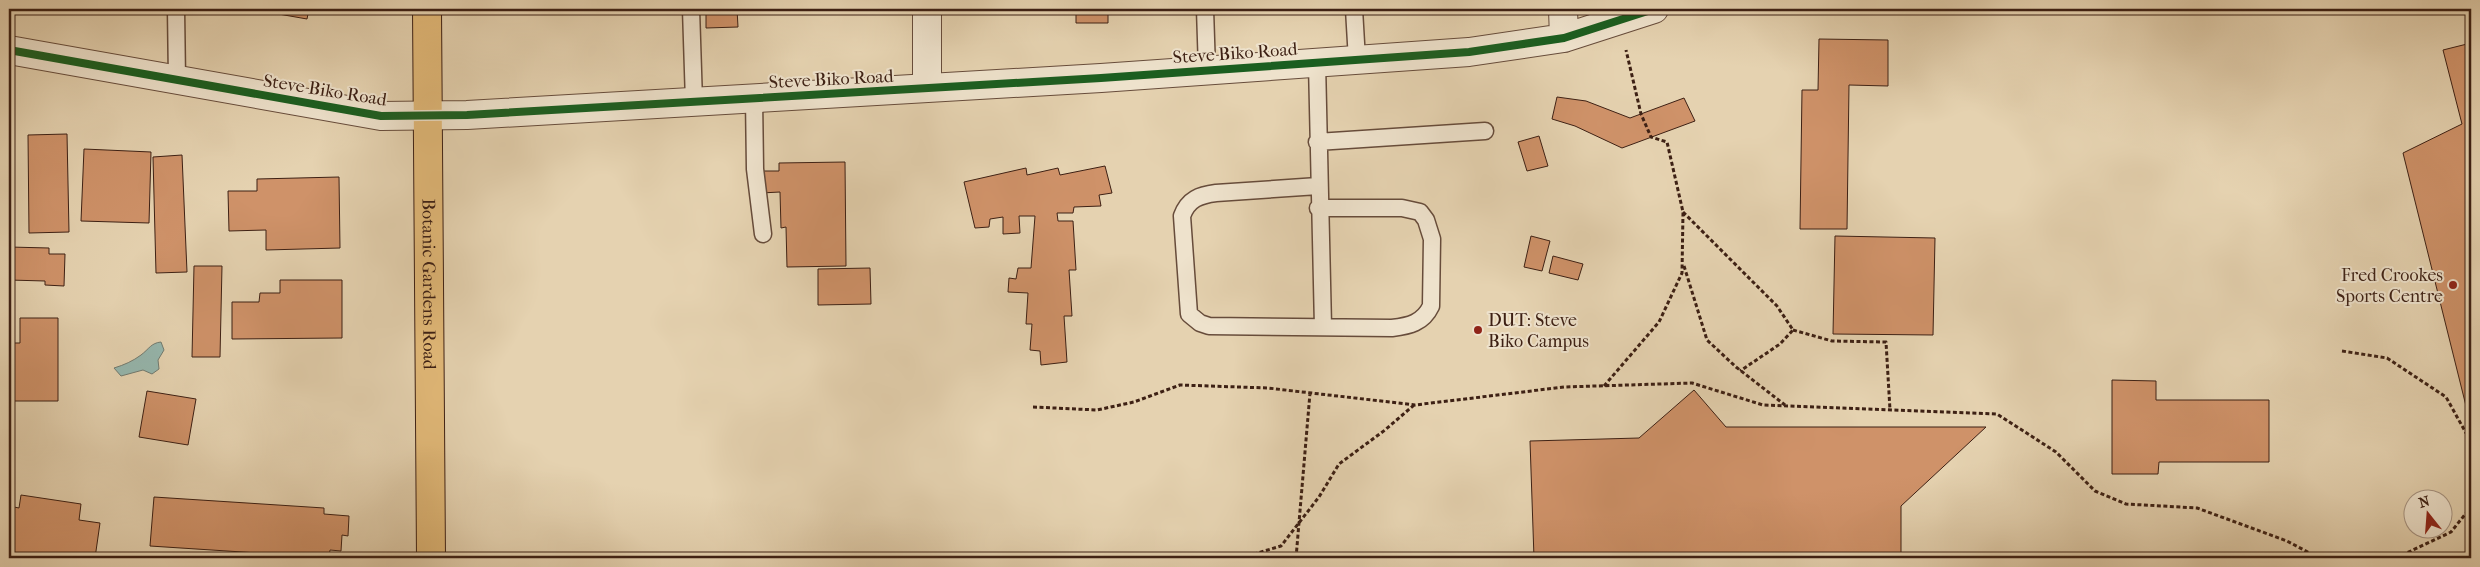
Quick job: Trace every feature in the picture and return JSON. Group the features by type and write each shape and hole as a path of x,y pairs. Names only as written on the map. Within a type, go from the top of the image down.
{"main road":[{"name":"Botanic Gardens Road","path":"427,9 431,558"}],"street":[{"path":"927,9 927,88"},
{"path":"1564,9 1564,38"},
{"name":"Steve Biko Road","path":"9,50 381,116 467,115 927,88 1469,52 1564,38 1654,9"}],"lane":[{"path":"176,9 177,80"},
{"path":"691,9 694,102"},
{"path":"1205,9 1207,70"},
{"path":"1354,9 1357,60"},
{"path":"1317,63 1318,208 1322,327"},
{"path":"754,98 755,169 763,234"},
{"path":"1317,142 1485,131"},
{"path":"1318,186 1203,195 1188,204 1182,216 1187,309 1194,319 1209,326 1392,328 1418,322 1428,314 1431,306 1432,239 1426,220 1420,212 1363,207 1318,208"}],"path":[{"path":"1618,20 1641,114 1651,137 1666,142 1683,212 1684,266 1707,340 1740,371 1785,406"},
{"path":"1683,212 1777,306 1793,330 1832,341 1886,342 1890,410"},
{"path":"1604,386 1659,322 1684,266"},
{"path":"1740,371 1780,344 1793,330"},
{"path":"2342,351 2387,358 2446,398 2471,442"},
{"path":"1033,407 1097,410 1134,402 1180,386 1268,388 1415,404 1564,387 1692,383 1763,405 1998,414 2056,452 2095,491 2126,504 2197,508 2287,541 2319,558"},
{"path":"1296,558 1310,393"},
{"path":"1241,558 1281,546 1299,524 1339,464 1386,430 1415,404"},
{"path":"2396,558 2452,532 2471,508"}],"water":[{"path":"161,342 164,350 158,360 159,369 152,374 143,370 121,376 114,368 132,361 152,345"}],"building":[{"path":"250,9 309,9 307,19"},
{"path":"706,9 737,9 738,27 706,28"},
{"path":"1076,9 1108,9 1108,23 1076,23"},
{"path":"1819,39 1888,40 1888,86 1849,85 1847,229 1800,229 1802,90 1818,90"},
{"name":"Fred Crookes Sports Centre","path":"2471,43 2471,417 2469,418 2403,153 2462,124 2443,50"},
{"path":"1557,97 1586,101 1630,118 1684,98 1695,121 1622,148 1575,126 1552,119"},
{"path":"67,134 69,232 29,233 28,135"},
{"path":"1539,136 1548,166 1527,171 1518,142"},
{"path":"84,149 151,152 149,223 81,221"},
{"path":"182,155 187,272 156,273 153,157"},
{"path":"845,162 846,266 787,267 786,227 781,228 780,192 761,193 761,171 779,171 779,163"},
{"path":"1105,166 1112,193 1099,195 1101,206 1074,207 1073,213 1057,213 1058,221 1073,221 1076,270 1069,270 1072,316 1064,316 1067,362 1041,365 1040,351 1030,350 1032,324 1026,324 1028,293 1008,292 1009,278 1016,279 1018,268 1031,268 1035,216 1019,216 1020,233 1003,234 1003,217 990,219 989,227 975,228 964,182 1026,168 1027,175 1058,168 1060,175"},
{"path":"339,177 340,248 266,250 266,230 229,231 228,191 257,191 257,179"},
{"path":"1531,236 1550,241 1542,271 1524,267"},
{"path":"1835,236 1935,238 1933,335 1833,334"},
{"path":"9,247 49,248 49,254 65,254 64,286 45,285 45,281 9,280"},
{"path":"1553,256 1583,264 1578,280 1549,273"},
{"path":"194,266 222,266 220,357 192,357"},
{"path":"870,268 871,304 818,305 818,269"},
{"path":"280,280 342,280 342,338 232,339 232,302 259,302 260,293 280,293"},
{"path":"20,318 58,318 58,401 9,401 9,343 20,343"},
{"path":"2112,380 2156,381 2156,400 2269,400 2269,462 2159,462 2158,474 2112,474"},
{"path":"1694,390 1726,427 1986,427 1901,506 1901,558 1534,558 1530,441 1639,438"},
{"path":"147,391 196,399 188,445 139,437"},
{"path":"21,495 81,504 79,520 100,523 95,558 9,558 9,506 19,508"},
{"path":"154,497 324,508 324,514 349,516 348,536 342,535 341,551 330,550 329,558 304,558 304,556 150,546"}],"cycle path":[{"path":"9,50 381,116 467,115 1101,78 1469,52 1564,38 1654,9"}],"place":[{"name":"Fred Crookes Sports Centre","path":"2453,285"},
{"name":"DUT: Steve Biko Campus","path":"1478,330"}]}
